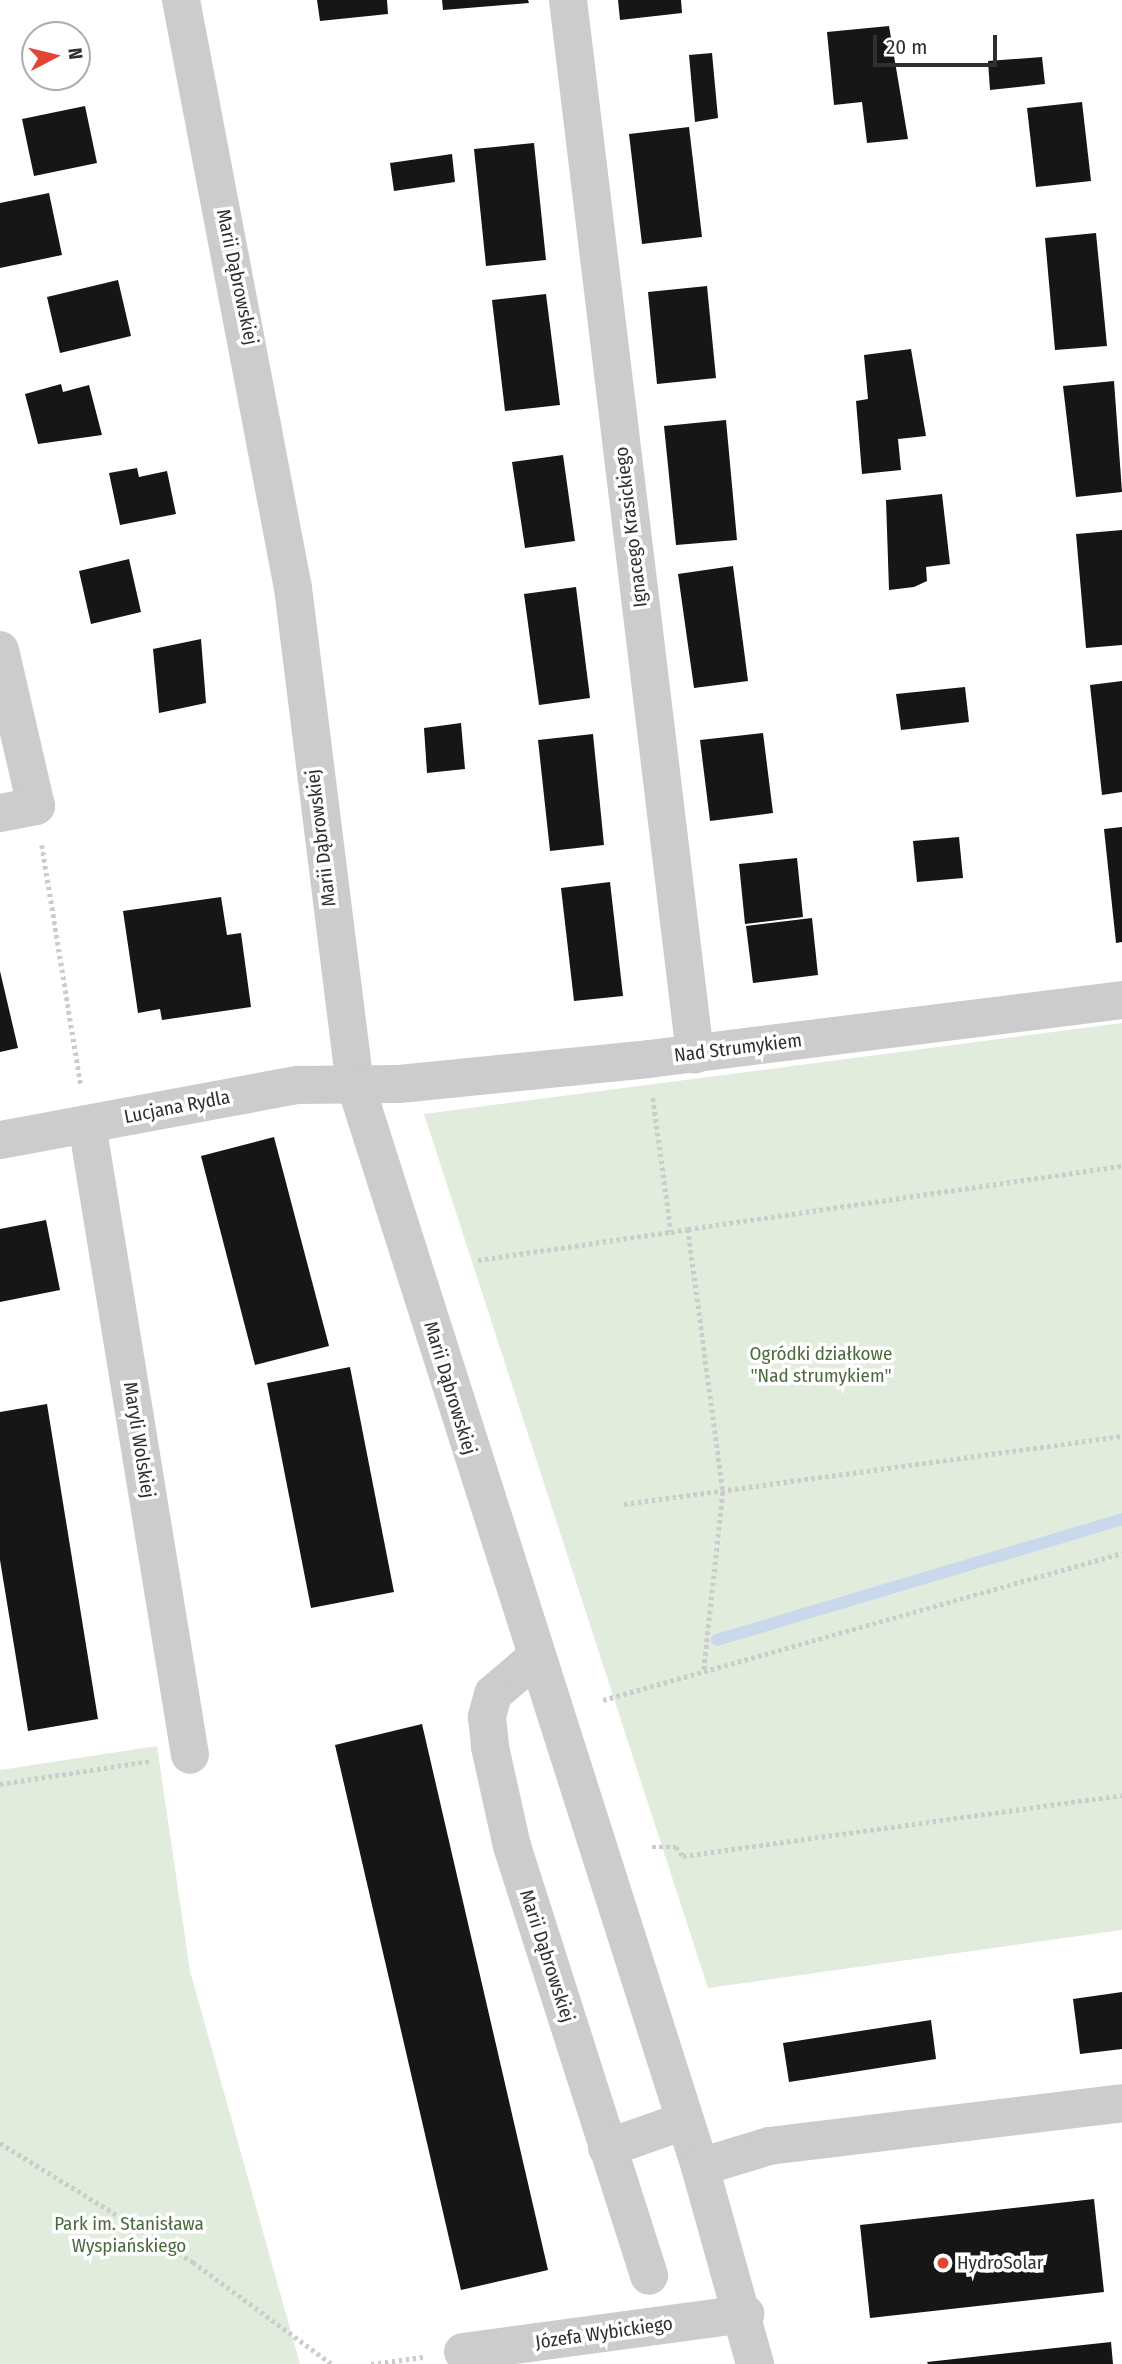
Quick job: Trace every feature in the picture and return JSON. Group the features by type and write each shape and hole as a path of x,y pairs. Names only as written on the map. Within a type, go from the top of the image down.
{"street":[{"name":"Marii Dąbrowskiej","path":"181,0 259,384 293,588 354,1080 745,2314 755,2364"},
{"name":"Ignacego Krasickiego","path":"568,0 695,1054"},
{"path":"0,650 18,809"},
{"name":"Nad Strumykiem","path":"354,1080 399,1084 649,1059 1122,1000"},
{"name":"Lucjana Rydla","path":"0,1140 354,1080"},
{"name":"Maryli Wolskiej","path":"87,1124 190,1755"},
{"name":"Marii Dąbrowskiej","path":"535,1658 493,1694 486,1717 490,1747 512,1846 649,2276"},
{"path":"699,2167 769,2146 1122,2103"},
{"path":"607,2147 684,2122"},
{"name":"Józefa Wybickiego","path":"463,2352 745,2314"}],"path":[{"path":"18,809 87,1124"},
{"path":"649,1059 670,1232"},
{"path":"478,1259 1122,1166"},
{"path":"688,1229 723,1492 704,1671"},
{"path":"624,1504 1122,1436"},
{"path":"603,1700 1122,1553"},
{"path":"0,1784 190,1755"},
{"path":"652,1847 676,1847 684,1856 1122,1795"},
{"path":"0,2143 192,2262 332,2364"},
{"path":"371,2364 463,2352"}],"green space":[{"name":"Ogródki działkowe \"Nad strumykiem\"","path":"1122,1023 1122,1930 708,1988 424,1114"},
{"name":"Park im. Stanisława Wyspiańskiego","path":"157,1746 190,1971 300,2364 0,2364 0,1770"}],"building":[{"path":"317,0 387,0 388,14 320,21"},
{"path":"442,0 528,0 529,3 443,10"},
{"path":"618,0 681,0 682,13 620,20"},
{"path":"889,26 908,139 867,143 862,102 834,105 827,32"},
{"path":"712,53 718,118 695,122 689,55"},
{"path":"1042,57 1045,84 990,90 988,61"},
{"path":"1082,102 1091,181 1036,187 1027,108"},
{"path":"85,106 97,163 34,176 22,119"},
{"path":"689,127 702,237 642,244 629,134"},
{"path":"534,143 546,260 486,266 474,149"},
{"path":"452,154 455,182 394,191 390,163"},
{"path":"49,193 62,255 0,268 0,203"},
{"path":"1096,233 1107,346 1055,350 1045,238"},
{"path":"118,280 131,336 60,353 47,297"},
{"path":"707,286 716,378 657,384 648,292"},
{"path":"546,294 560,405 505,411 492,300"},
{"path":"911,349 926,436 898,439 901,470 862,474 856,401 868,399 864,355"},
{"path":"1114,381 1122,492 1076,497 1063,386"},
{"path":"61,384 63,392 89,385 102,435 38,444 25,394"},
{"path":"726,420 737,540 676,545 664,426"},
{"path":"563,455 575,541 525,548 512,462"},
{"path":"137,468 139,477 167,471 176,514 120,525 109,473"},
{"path":"942,494 950,564 926,567 927,581 914,587 889,590 886,500"},
{"path":"1122,530 1122,645 1086,648 1076,534"},
{"path":"129,559 141,612 91,624 79,571"},
{"path":"733,566 748,681 694,688 678,574"},
{"path":"576,587 590,698 539,705 524,594"},
{"path":"201,639 206,703 159,713 153,649"},
{"path":"1122,681 1122,792 1102,795 1090,685"},
{"path":"965,687 969,722 901,730 896,694"},
{"path":"461,723 465,769 427,773 424,728"},
{"path":"763,733 773,813 710,821 700,740"},
{"path":"593,734 604,845 550,851 538,740"},
{"path":"1122,827 1122,942 1116,943 1104,829"},
{"path":"959,837 963,878 917,882 913,841"},
{"path":"797,858 803,917 745,924 739,864"},
{"path":"610,882 623,996 574,1001 561,888"},
{"path":"221,897 227,935 241,933 251,1007 162,1020 160,1009 138,1013 123,911"},
{"path":"812,918 818,975 753,983 746,926"},
{"path":"0,971 18,1048 0,1052"},
{"path":"274,1137 329,1346 255,1365 201,1156"},
{"path":"46,1220 60,1290 0,1302 0,1229"},
{"path":"350,1367 394,1592 311,1608 267,1383"},
{"path":"47,1404 98,1719 28,1731 0,1560 0,1412"},
{"path":"422,1724 548,2270 461,2290 335,1745"},
{"path":"1122,1992 1122,2049 1080,2054 1073,1999"},
{"path":"931,2020 936,2059 789,2082 783,2043"},
{"path":"1094,2199 1104,2292 870,2318 860,2225"},
{"path":"1111,2342 1113,2364 927,2362"}],"waterway":[{"path":"717,1640 1122,1519"}],"place":[{"name":"HydroSolar","path":"943,2263"}]}
